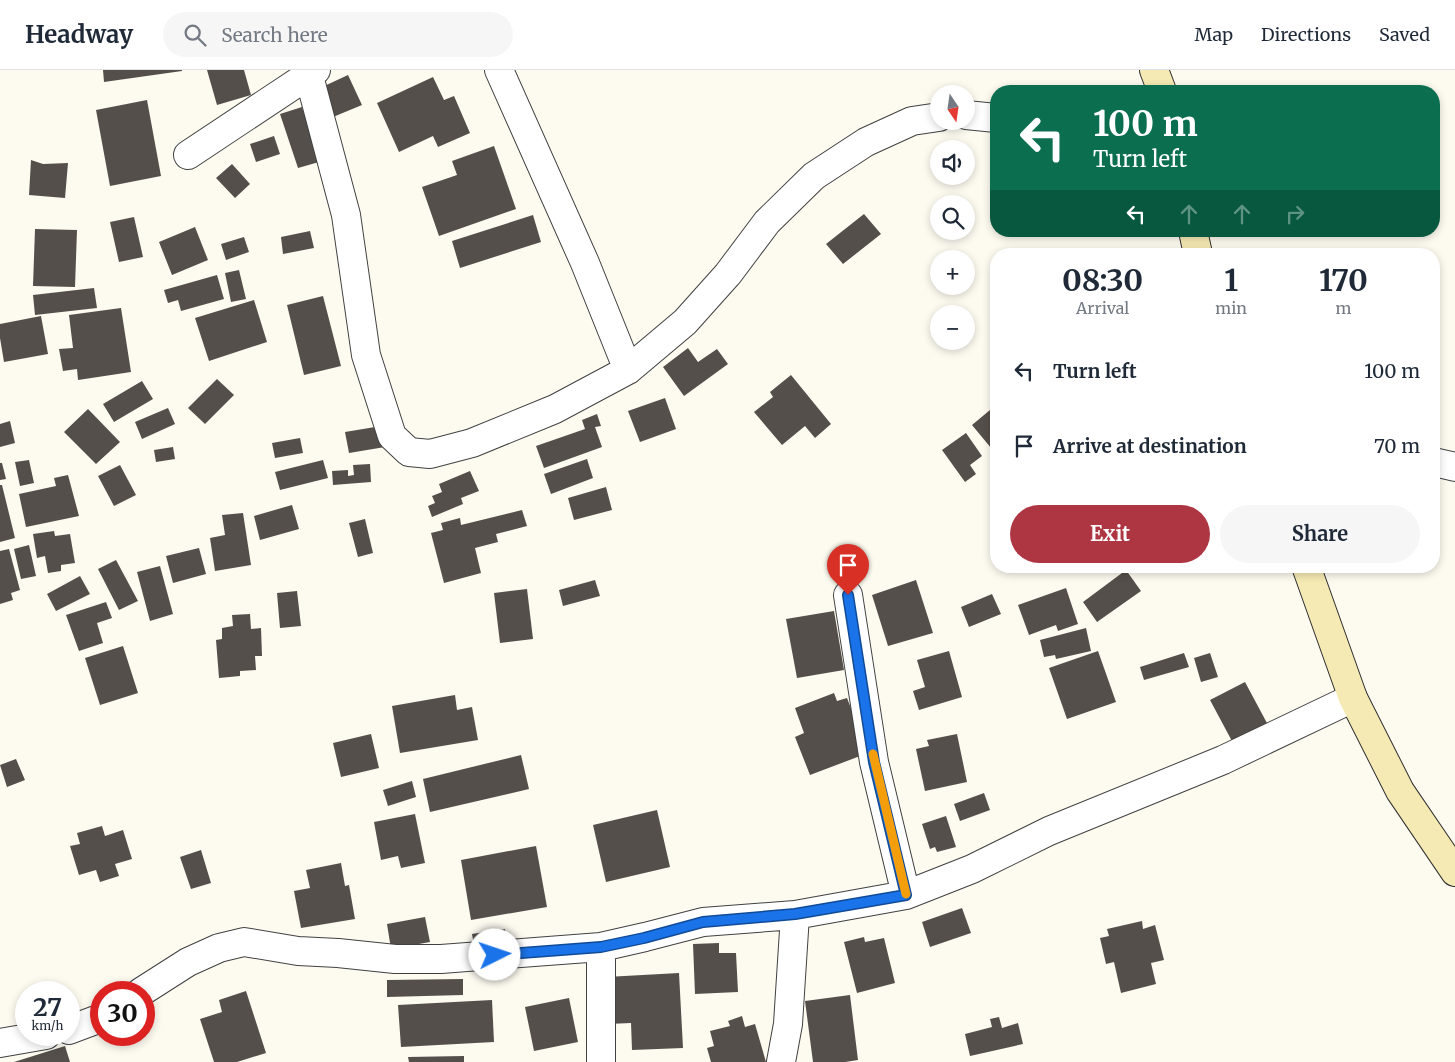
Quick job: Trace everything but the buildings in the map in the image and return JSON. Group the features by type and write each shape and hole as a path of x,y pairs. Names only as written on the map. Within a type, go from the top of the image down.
{"street":[{"path":"499,70 585,264 628,370"},
{"path":"1154,70 1160,85"},
{"path":"188,155 312,73 346,215 366,355 392,436 409,452 430,454 472,443 555,409 628,370 685,322 728,274 767,222 814,176 866,142 912,121 930,118"},
{"path":"975,116 990,117"},
{"path":"1440,463 1455,467"},
{"path":"1308,573 1353,698 1400,791 1455,872"},
{"path":"848,595 874,762 906,895"},
{"path":"155,983 188,962 219,948 244,942 298,951 338,953 395,960 441,959 601,947 703,922 795,914 906,895 972,869 1049,831 1223,760 1353,698"},
{"path":"781,1062 788,1024 795,914"},
{"path":"601,947 601,1062"},
{"path":"0,1043 15,1040"}],"slow traffic":[{"path":"873,754 906,894"}],"route":[{"path":"495,955 601,947 703,922 795,914 906,895 874,762 848,595"}]}
